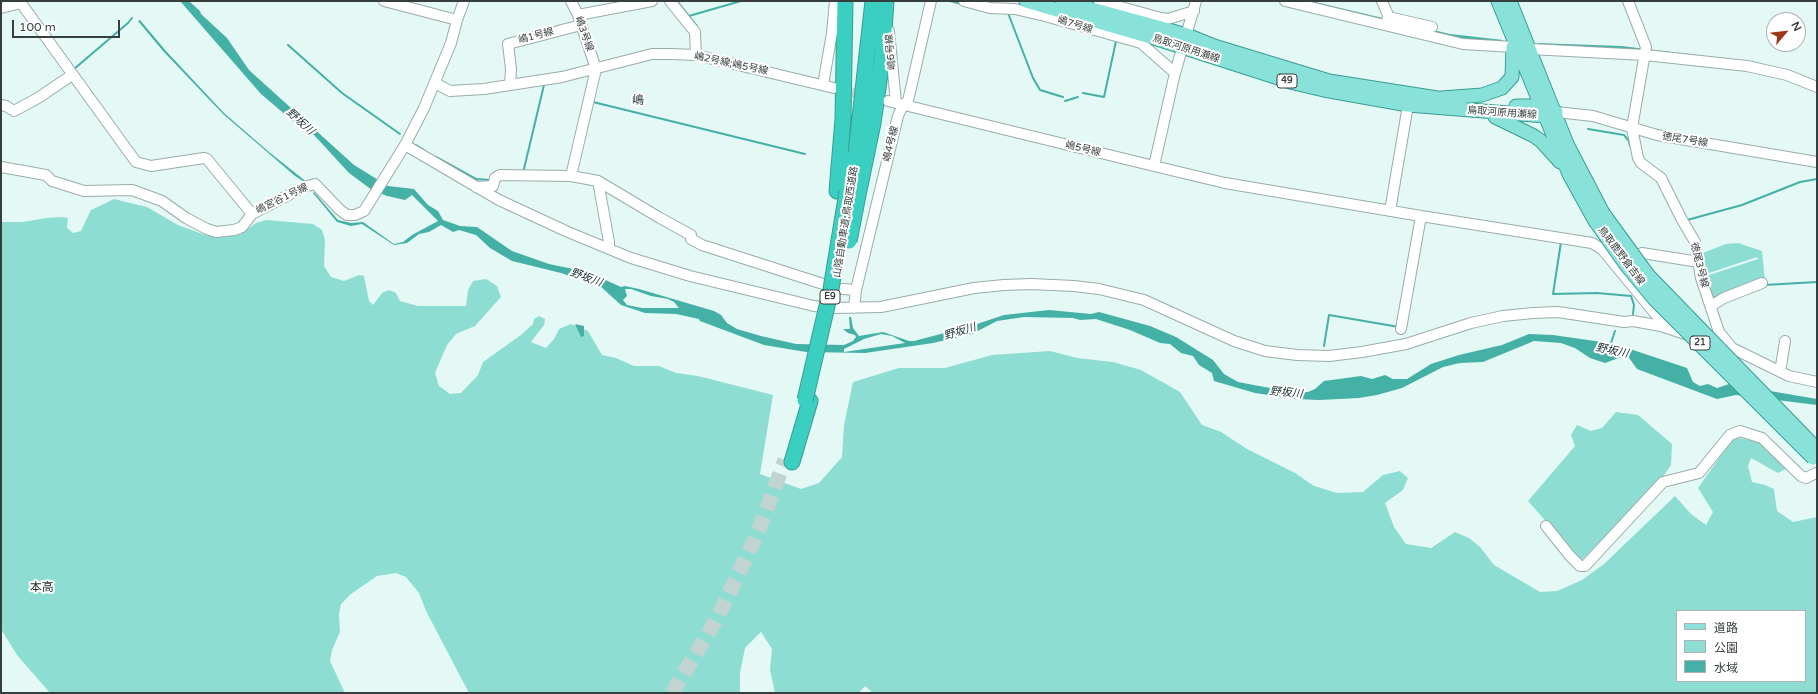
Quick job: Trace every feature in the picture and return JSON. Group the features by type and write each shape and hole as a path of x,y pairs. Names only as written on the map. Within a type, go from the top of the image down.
{"highway":[{"path":"819,356 832,326 848,193 844,107 845,1"},
{"name":"山陰自動車道;鳥取西道路","path":"848,193 870,1"},
{"name":"山陰自動車道;鳥取西道路","path":"848,193 873,1"},
{"path":"789,461 808,400 819,356 832,251 848,193 873,123 882,60 886,1"}],"main road":[{"name":"鳥取河原用瀬線","path":"1026,1 1184,41 1214,46 1329,81 1434,98 1547,111"},
{"name":"鳥取河原用瀬線","path":"1062,1 1184,41 1294,83 1408,105 1481,112 1547,111"},
{"name":"鳥取鹿野倉吉線","path":"1498,1 1513,42 1547,111 1568,146 1599,217"},
{"name":"鳥取鹿野倉吉線","path":"1510,1 1530,49 1547,111 1569,174 1599,217 1626,265 1655,300 1816,461"},
{"path":"1434,98 1482,95 1502,88 1512,77 1513,42"},
{"path":"1481,112 1504,120 1541,141 1569,174"}],"street":[{"path":"384,1 457,20"},
{"path":"464,1 451,43 435,83 405,145 476,187 568,232 608,249 683,273 756,293 814,306 854,308 881,307 974,288 1004,284 1031,284 1087,288 1144,300 1234,341 1265,351 1297,356 1329,356 1406,344 1477,322 1503,316 1558,312 1624,322 1633,321 1667,328 1732,348 1789,376 1817,382"},
{"name":"嶋3号線","path":"571,1 580,20 596,69"},
{"name":"嶋1号線","path":"510,84 511,69 508,44 580,20 652,1"},
{"path":"670,1 695,32 696,55"},
{"path":"823,85 832,33 835,1"},
{"name":"嶋6号線","path":"886,1 895,103"},
{"name":"嶋4号線","path":"854,308 856,290 898,116 895,103 908,100 931,1"},
{"name":"嶋7号線","path":"964,1 990,8 1015,9 1045,16 1141,43 1175,73"},
{"path":"1099,1 1168,19 1194,11"},
{"path":"1154,166 1175,73 1196,1"},
{"path":"1285,1 1387,21 1432,27"},
{"path":"1382,1 1387,21"},
{"path":"1628,1 1644,41 1645,55 1632,128"},
{"path":"4,5 21,3 136,162 151,166 207,159 252,214"},
{"path":"1387,21 1463,44 1513,42"},
{"path":"1530,49 1645,55 1769,70 1817,87"},
{"name":"嶋2号線;嶋5号線","path":"435,83 450,91 460,92 542,80 596,69 652,54 696,55 834,88"},
{"path":"571,176 596,69"},
{"path":"1,105 14,111 38,98 72,75"},
{"name":"嶋5号線","path":"895,103 1225,182 1390,211 1592,243 1602,249 1667,328"},
{"path":"1390,211 1408,105"},
{"name":"徳尾7号線","path":"1547,111 1593,116 1657,135 1817,162"},
{"name":"徳尾3号線","path":"1632,128 1638,158 1641,163 1657,174 1665,183 1681,218 1695,242 1701,278 1719,332 1732,348"},
{"name":"嶋宮谷1号線","path":"1,167 46,175 52,181 84,191 132,190 162,201 186,218 216,232 234,230 242,227 252,214 304,187 315,184 340,210 347,215 355,215 364,211 405,145"},
{"path":"476,187 493,186 495,178 500,174 571,176 598,181 691,235 692,239 702,246 823,284"},
{"path":"598,181 609,242 608,249"},
{"path":"1401,329 1421,216"},
{"path":"1619,271 1642,253 1699,262"},
{"path":"1711,306 1724,298 1762,283"},
{"path":"843,289 856,290"},
{"path":"1781,366 1785,340"},
{"path":"1732,348 1739,348 1797,373 1817,376"},
{"path":"1546,526 1570,556 1580,566 1585,566 1663,482 1699,474 1730,435 1740,431 1762,438 1801,476 1806,478 1816,461"}],"green space":[{"path":"114,199 147,207 178,225 205,235 223,237 241,234 256,223 266,220 313,224 322,230 325,240 324,266 331,277 344,281 359,275 364,276 369,301 373,305 382,293 389,290 396,293 400,301 418,306 466,306 468,290 473,281 486,279 497,286 501,297 475,326 456,334 447,345 435,373 439,386 450,394 461,393 478,375 483,362 521,335 533,324 534,319 539,316 545,319 544,325 531,342 546,348 554,339 559,329 571,324 588,331 602,355 616,358 634,366 659,366 676,373 698,376 773,395 760,474 801,489 819,483 842,457 844,425 853,382 899,368 945,368 992,355 1050,351 1077,358 1113,362 1141,370 1180,392 1202,425 1221,432 1247,449 1295,473 1314,486 1337,493 1363,492 1383,475 1400,471 1408,478 1403,490 1385,503 1394,527 1406,544 1431,548 1455,532 1469,538 1480,547 1494,565 1540,592 1557,591 1582,580 1604,564 1675,496 1691,514 1706,525 1713,512 1698,488 1734,437 1760,442 1781,462 1786,469 1778,473 1751,458 1748,466 1752,482 1774,489 1777,511 1793,522 1817,517 1817,693 873,693 865,686 859,693 775,693 770,670 772,649 761,632 745,648 740,673 740,693 469,693 426,611 419,593 406,577 396,573 377,576 351,594 341,604 339,614 340,632 332,650 330,661 345,693 50,693 17,655 1,629 1,222 23,222 62,217 68,218 67,228 73,233 81,231 91,210"},
{"path":"1738,243 1762,251 1765,281 1713,303 1703,277 1758,259 1757,257 1703,275 1700,254 1726,244"},
{"path":"1616,412 1638,415 1672,444 1671,465 1663,477 1581,561 1528,501 1575,446 1571,435 1577,425 1591,431 1602,428"}],"water":[{"name":"野坂川","path":"180,1 189,1 200,11 201,14 227,38 249,70 354,165 388,186 414,189 428,205 438,211 443,220 460,226 477,227 512,251 549,264 588,272 621,287 625,286 639,289 714,311 721,315 727,323 737,329 796,344 844,345 853,341 856,337 855,335 848,333 843,329 850,329 849,317 851,317 853,328 859,336 883,332 909,341 914,341 971,326 1004,315 1049,310 1091,314 1099,312 1150,326 1176,337 1213,360 1224,374 1238,382 1291,392 1308,392 1315,389 1324,381 1361,376 1372,379 1385,375 1393,379 1407,379 1431,364 1459,355 1502,345 1529,334 1553,335 1602,342 1627,348 1687,368 1693,382 1700,386 1708,384 1717,388 1729,384 1817,399 1817,405 1736,395 1717,399 1637,369 1627,355 1605,363 1590,358 1575,348 1561,343 1534,341 1483,362 1460,363 1443,367 1402,388 1377,395 1359,398 1319,400 1296,399 1255,393 1214,381 1212,373 1199,365 1193,356 1181,353 1170,344 1160,343 1130,330 1096,319 1080,320 1073,318 1024,317 997,321 972,334 933,343 865,353 806,352 764,345 700,321 699,319 676,314 645,313 621,305 600,286 561,273 512,261 490,248 476,235 459,230 453,232 441,225 429,232 419,234 407,243 394,245 362,224 351,226 337,222 313,193 314,192 338,220 351,223 363,222 394,244 403,242 412,235 438,221 412,195 405,200 387,196 372,190 349,173 314,135 294,122 261,94","holes":["625,289 631,289 651,296 668,299 674,302 679,308 642,308 627,305 623,300 627,296","881,334 892,336 905,343 844,352 844,349 864,339"]},
{"path":"1297,1 1311,1 1450,34 1503,40 1503,43 1467,40"},
{"path":"140,20 166,51 224,113 308,183 295,176 223,114 163,51 138,21"},
{"path":"1537,43 1621,46 1756,62 1794,72 1817,81 1817,84 1793,75 1538,45"},
{"path":"575,324 584,326 584,336 581,337"}],"waterway":[{"path":"677,1 697,26 697,29"},
{"path":"689,16 741,1"},
{"path":"950,1 962,4"},
{"path":"1008,13 1033,78 1040,90 1063,97"},
{"path":"74,69 132,18"},
{"path":"1083,93 1104,97 1116,41"},
{"path":"288,45 342,93 400,134"},
{"path":"523,173 544,85"},
{"path":"1065,101 1078,97"},
{"path":"593,102 805,154"},
{"path":"1588,129 1624,135 1629,141 1630,146"},
{"path":"416,145 424,150"},
{"path":"436,157 476,179 490,180"},
{"path":"1687,220 1742,205 1800,182 1817,179"},
{"path":"1561,242 1553,294 1597,293 1631,296 1634,305 1633,314"},
{"path":"1764,285 1817,282"},
{"path":"1324,346 1329,315 1399,327"},
{"name":"野坂川","path":"1611,343 1615,331"}],"tunnel":[{"path":"837,89 868,96"},
{"path":"672,693 718,617 758,532 785,460"}],"district":[{"name":"嶋","path":"638,101"},
{"name":"本高","path":"42,588"}]}
